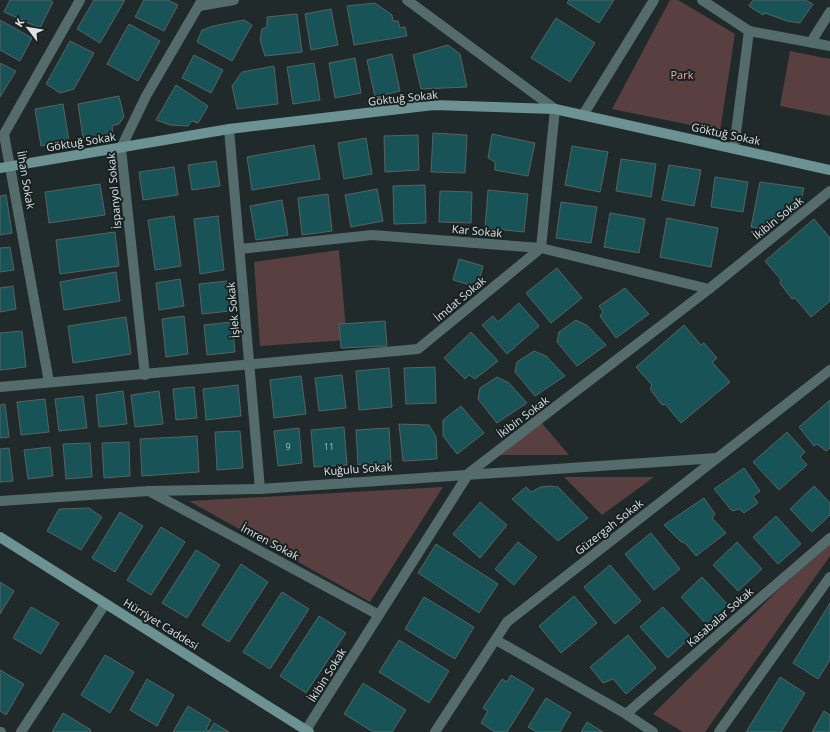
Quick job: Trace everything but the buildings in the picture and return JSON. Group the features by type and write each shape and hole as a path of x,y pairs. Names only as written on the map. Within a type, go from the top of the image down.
{"street":[{"name":"İlhan Sokak","path":"49,382 4,134 80,0"},
{"path":"201,3 234,0"},
{"path":"407,0 555,109 541,248"},
{"path":"583,115 654,0"},
{"path":"702,0 749,31 830,46"},
{"name":"İspanyol Sokak","path":"145,375 121,148 146,96 201,3"},
{"path":"811,42 830,12"},
{"path":"734,148 749,31"},
{"name":"Göktuğ Sokak","path":"0,168 229,129 434,105 555,109 830,170"},
{"name":"İşlek Sokak","path":"229,129 260,489"},
{"name":"İkibin Sokak","path":"308,731 469,473 709,289 830,191"},
{"name":"Kar Sokak","path":"240,249 372,234 541,248 709,289"},
{"name":"İmdat Sokak","path":"0,387 418,349 541,248"},
{"name":"Güzergah Sokak","path":"435,732 507,622 717,458 829,373"},
{"name":"Kuğulu Sokak","path":"0,501 149,491 260,489 469,473 717,458"},
{"name":"İmren Sokak","path":"149,491 379,615"},
{"name":"Hürriyet Caddesi","path":"0,537 308,731"},
{"name":"Kasabalar Sokak","path":"626,714 830,538"},
{"path":"719,732 830,577"},
{"path":"21,732 105,604"},
{"path":"496,640 626,714 653,732"}],"green space":[{"name":"Park","path":"670,0 678,0 735,34 720,131 612,109"},
{"path":"790,51 830,59 830,116 780,106"},
{"path":"339,250 347,340 260,346 254,262"},
{"path":"540,421 569,455 498,455"},
{"path":"564,477 654,477 602,515"},
{"path":"443,487 370,602 189,501"},
{"path":"830,544 830,556 705,732 683,732 653,714 779,589"}]}
